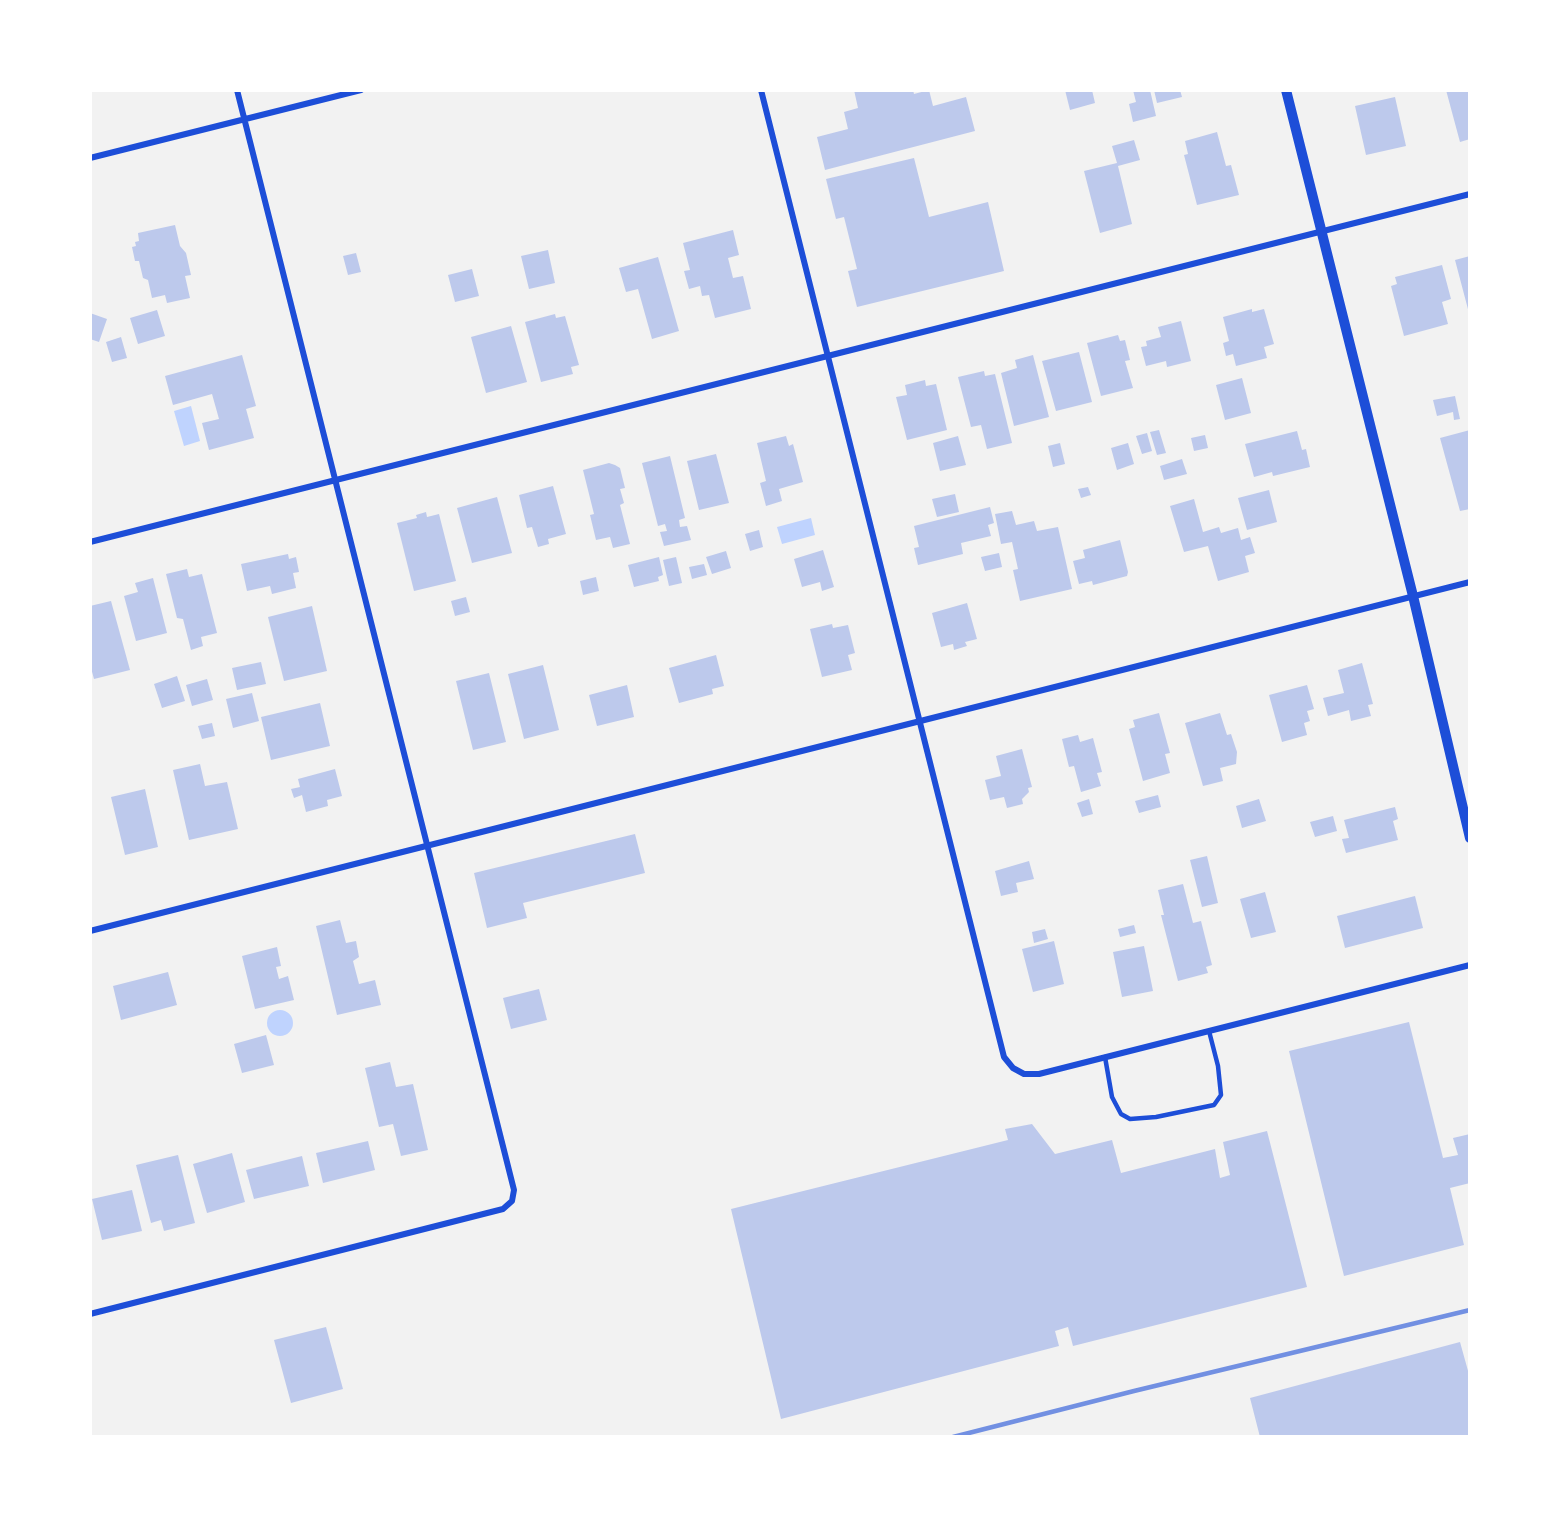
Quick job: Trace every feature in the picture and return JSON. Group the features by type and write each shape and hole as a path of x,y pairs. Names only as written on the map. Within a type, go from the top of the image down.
{"street":[{"path":"90,1314 503,1209 512,1201 514,1190 237,90"},
{"path":"90,158 361,90"},
{"path":"761,90 1004,1057 1013,1068 1024,1074 1039,1074 1470,965"},
{"path":"1286,90 1413,596 1470,838"},
{"path":"90,542 1470,194"},
{"path":"90,930 1470,582"}],"lane":[{"path":"1105,1058 1112,1097 1121,1114 1130,1119 1156,1117 1214,1105 1221,1095 1218,1066 1209,1031"}],"water":[{"path":"191,406 200,441 184,446 174,411"},
{"path":"811,518 815,535 782,544 777,527"},
{"path":"280,1010 289,1014 293,1023 289,1032 280,1036 271,1032 267,1023 271,1014"}],"building":[{"path":"854,90 913,90 914,94 929,90 933,106 966,97 975,131 825,170 817,137 848,129 844,112 858,108"},
{"path":"1065,90 1092,90 1095,103 1070,110"},
{"path":"1133,90 1150,90 1156,116 1133,122 1129,104 1136,102"},
{"path":"1154,90 1180,90 1182,97 1157,103"},
{"path":"1446,90 1470,90 1470,139 1460,142"},
{"path":"1395,97 1406,146 1366,155 1355,106"},
{"path":"1217,132 1226,166 1231,165 1239,195 1197,205 1184,155 1188,154 1185,141"},
{"path":"1134,140 1140,160 1118,166 1132,224 1100,233 1084,171 1117,163 1112,146"},
{"path":"914,158 929,217 988,202 1004,271 857,307 848,271 857,269 844,217 836,219 826,179"},
{"path":"175,225 180,246 186,253 191,275 185,276 190,298 167,303 165,295 152,298 148,280 143,278 139,261 135,261 132,247 136,246 135,242 139,241 138,233"},
{"path":"733,230 739,255 728,258 733,278 743,276 751,309 715,318 709,295 702,296 700,286 689,289 684,271 690,270 683,243"},
{"path":"548,250 555,283 529,289 521,256"},
{"path":"356,253 361,272 348,275 343,256"},
{"path":"1470,256 1470,313 1469,313 1455,260"},
{"path":"658,257 679,331 652,339 638,289 626,292 619,268"},
{"path":"1442,265 1451,299 1442,302 1448,324 1404,336 1391,286 1397,284 1395,277"},
{"path":"472,269 479,296 455,302 448,275"},
{"path":"1252,309 1252,312 1264,309 1274,344 1264,347 1267,358 1236,366 1233,354 1226,356 1223,343 1229,341 1223,317"},
{"path":"157,310 165,336 138,344 130,318"},
{"path":"90,313 107,319 99,342 90,339"},
{"path":"555,314 556,318 565,316 579,365 571,367 573,374 541,382 525,322"},
{"path":"1181,321 1191,361 1167,367 1166,361 1146,366 1141,347 1147,346 1146,341 1161,337 1158,327"},
{"path":"511,326 527,382 486,393 471,337"},
{"path":"1118,335 1120,341 1125,340 1130,360 1125,361 1133,388 1101,396 1087,343"},
{"path":"121,337 127,358 112,362 106,342"},
{"path":"1079,352 1092,402 1056,411 1042,361"},
{"path":"242,355 256,406 246,409 254,438 209,450 202,423 219,419 212,394 173,405 165,376"},
{"path":"1033,355 1049,417 1014,426 1001,373 1017,368 1015,360"},
{"path":"984,371 985,376 995,374 1012,443 987,449 981,425 971,427 958,377"},
{"path":"1242,378 1251,413 1225,420 1216,385"},
{"path":"925,380 926,386 936,384 947,430 907,440 896,397 907,395 905,385"},
{"path":"1455,396 1460,419 1454,420 1453,412 1437,416 1433,400"},
{"path":"1159,430 1166,453 1157,455 1150,432"},
{"path":"1470,430 1470,509 1460,511 1440,438"},
{"path":"1297,431 1302,450 1306,449 1310,467 1273,476 1272,472 1254,477 1245,444"},
{"path":"1147,433 1152,451 1142,454 1136,436"},
{"path":"1205,435 1208,448 1194,451 1191,438"},
{"path":"786,436 789,446 793,444 803,482 779,489 782,501 766,506 760,483 766,481 757,443"},
{"path":"958,436 966,465 940,471 933,443"},
{"path":"1060,443 1065,464 1053,467 1048,446"},
{"path":"1128,443 1134,464 1117,470 1111,448"},
{"path":"716,454 729,503 699,510 687,461"},
{"path":"670,456 685,518 679,520 680,527 687,526 691,540 664,546 660,532 667,531 665,524 658,526 642,463"},
{"path":"1182,459 1187,474 1164,480 1160,466"},
{"path":"609,463 620,468 625,488 620,489 624,503 620,505 630,544 613,548 610,537 596,540 590,515 594,514 583,470"},
{"path":"553,486 566,534 548,539 549,544 538,547 532,527 527,528 519,495"},
{"path":"1088,487 1091,495 1081,498 1078,489"},
{"path":"1269,490 1277,522 1247,530 1238,498"},
{"path":"955,494 959,512 937,517 932,499"},
{"path":"497,497 512,553 472,563 457,508"},
{"path":"1194,499 1203,532 1219,527 1221,533 1238,528 1241,540 1250,537 1255,553 1245,556 1249,572 1218,581 1208,546 1184,552 1170,506"},
{"path":"990,507 994,523 988,525 991,536 961,543 963,554 918,565 914,548 919,547 914,526"},
{"path":"1012,511 1016,525 1034,521 1037,531 1058,527 1072,589 1020,601 1013,570 1018,569 1012,542 1001,544 995,514"},
{"path":"426,512 427,517 439,514 456,581 414,591 397,523 417,518 416,515"},
{"path":"759,530 763,547 750,551 745,534"},
{"path":"1120,540 1127,576 1093,585 1092,581 1079,584 1073,561 1085,558 1083,550"},
{"path":"823,550 834,587 822,591 820,582 802,587 794,559"},
{"path":"726,551 731,568 712,574 706,557"},
{"path":"999,553 1002,567 985,571 981,557"},
{"path":"288,554 289,559 296,557 299,572 293,573 296,588 272,594 270,586 247,591 241,564"},
{"path":"659,557 663,575 658,577 659,581 634,587 628,565"},
{"path":"676,557 682,583 669,586 663,560"},
{"path":"704,564 707,575 692,579 689,567"},
{"path":"187,569 189,577 202,574 217,633 201,637 203,646 191,650 183,619 177,618 166,574"},
{"path":"596,577 599,591 583,595 580,581"},
{"path":"153,578 167,633 136,641 124,596 138,592 135,583"},
{"path":"466,597 470,612 455,616 451,601"},
{"path":"111,601 130,670 94,679 90,668 90,606"},
{"path":"967,603 977,639 965,642 967,646 954,650 953,644 941,647 932,613"},
{"path":"312,606 327,671 284,681 268,617"},
{"path":"832,624 833,628 848,625 855,653 848,655 852,670 822,677 810,629"},
{"path":"716,655 724,686 712,689 713,694 679,703 669,668"},
{"path":"261,662 266,684 237,690 232,668"},
{"path":"1362,663 1373,704 1368,705 1371,716 1351,721 1349,710 1328,716 1323,698 1344,693 1338,670"},
{"path":"543,665 559,730 524,739 508,674"},
{"path":"489,673 506,742 473,750 456,681"},
{"path":"177,676 185,701 162,708 154,684"},
{"path":"207,679 213,700 192,706 186,685"},
{"path":"627,685 634,717 597,726 589,695"},
{"path":"1307,685 1314,709 1307,711 1310,721 1304,723 1307,735 1282,742 1269,695"},
{"path":"252,693 259,721 233,728 226,699"},
{"path":"320,703 330,746 271,760 261,717"},
{"path":"1159,713 1170,753 1165,754 1170,773 1143,781 1129,729 1135,727 1133,720"},
{"path":"1220,713 1227,735 1231,734 1237,752 1236,764 1220,768 1223,781 1203,786 1185,723"},
{"path":"212,723 215,736 202,739 198,726"},
{"path":"1078,735 1080,742 1093,738 1102,772 1097,773 1101,786 1081,792 1074,766 1069,767 1062,739"},
{"path":"1022,749 1032,787 1028,788 1029,792 1022,799 1023,804 1007,808 1004,797 990,800 985,780 1001,776 996,756"},
{"path":"200,764 205,786 227,782 238,829 189,840 173,770"},
{"path":"335,769 342,796 327,800 328,806 306,812 302,795 294,798 291,789 300,787 298,779"},
{"path":"145,789 158,847 125,855 111,797"},
{"path":"1158,795 1161,807 1139,813 1135,801"},
{"path":"1089,799 1093,814 1082,817 1077,803"},
{"path":"1259,799 1266,821 1242,828 1236,806"},
{"path":"1395,807 1398,819 1393,821 1398,840 1346,853 1342,839 1349,838 1344,820"},
{"path":"1333,816 1337,831 1315,837 1310,822"},
{"path":"635,834 645,873 523,903 527,918 487,928 474,873"},
{"path":"1207,856 1218,903 1202,907 1190,860"},
{"path":"1029,861 1034,879 1016,883 1018,892 1001,896 995,871"},
{"path":"1183,884 1193,923 1201,921 1212,965 1206,967 1208,973 1178,981 1161,915 1164,915 1158,890"},
{"path":"1265,892 1276,932 1251,938 1240,899"},
{"path":"1415,896 1423,928 1345,948 1337,916"},
{"path":"340,920 346,943 356,941 359,957 353,961 359,984 375,980 381,1005 337,1015 316,926"},
{"path":"1134,925 1136,933 1120,937 1118,929"},
{"path":"1045,929 1048,939 1034,943 1032,932"},
{"path":"1054,941 1064,984 1033,992 1022,949"},
{"path":"1144,946 1153,991 1122,997 1113,952"},
{"path":"277,947 281,966 276,967 279,979 288,976 294,1000 255,1009 242,956"},
{"path":"168,972 177,1005 121,1020 113,986"},
{"path":"539,989 547,1020 511,1029 503,998"},
{"path":"1409,1022 1443,1158 1458,1155 1453,1138 1470,1134 1470,1183 1450,1188 1464,1245 1344,1276 1289,1051"},
{"path":"266,1035 274,1065 242,1073 234,1044"},
{"path":"390,1062 396,1087 413,1084 428,1150 401,1156 393,1124 379,1127 365,1068"},
{"path":"1032,1124 1055,1154 1112,1140 1121,1173 1215,1149 1220,1178 1230,1175 1223,1142 1267,1131 1307,1287 1073,1346 1068,1327 1055,1331 1059,1346 781,1419 731,1209 1008,1140 1005,1129"},
{"path":"368,1141 375,1170 323,1183 316,1153"},
{"path":"232,1153 245,1202 207,1213 193,1164"},
{"path":"178,1155 195,1223 164,1231 161,1220 151,1223 136,1165"},
{"path":"302,1156 309,1186 254,1199 246,1170"},
{"path":"132,1190 142,1231 102,1240 92,1199"},
{"path":"326,1327 343,1389 291,1403 274,1340"},
{"path":"1460,1342 1470,1378 1470,1437 1260,1437 1250,1398"}],"railway":[{"path":"953,1437 1470,1310"}]}
